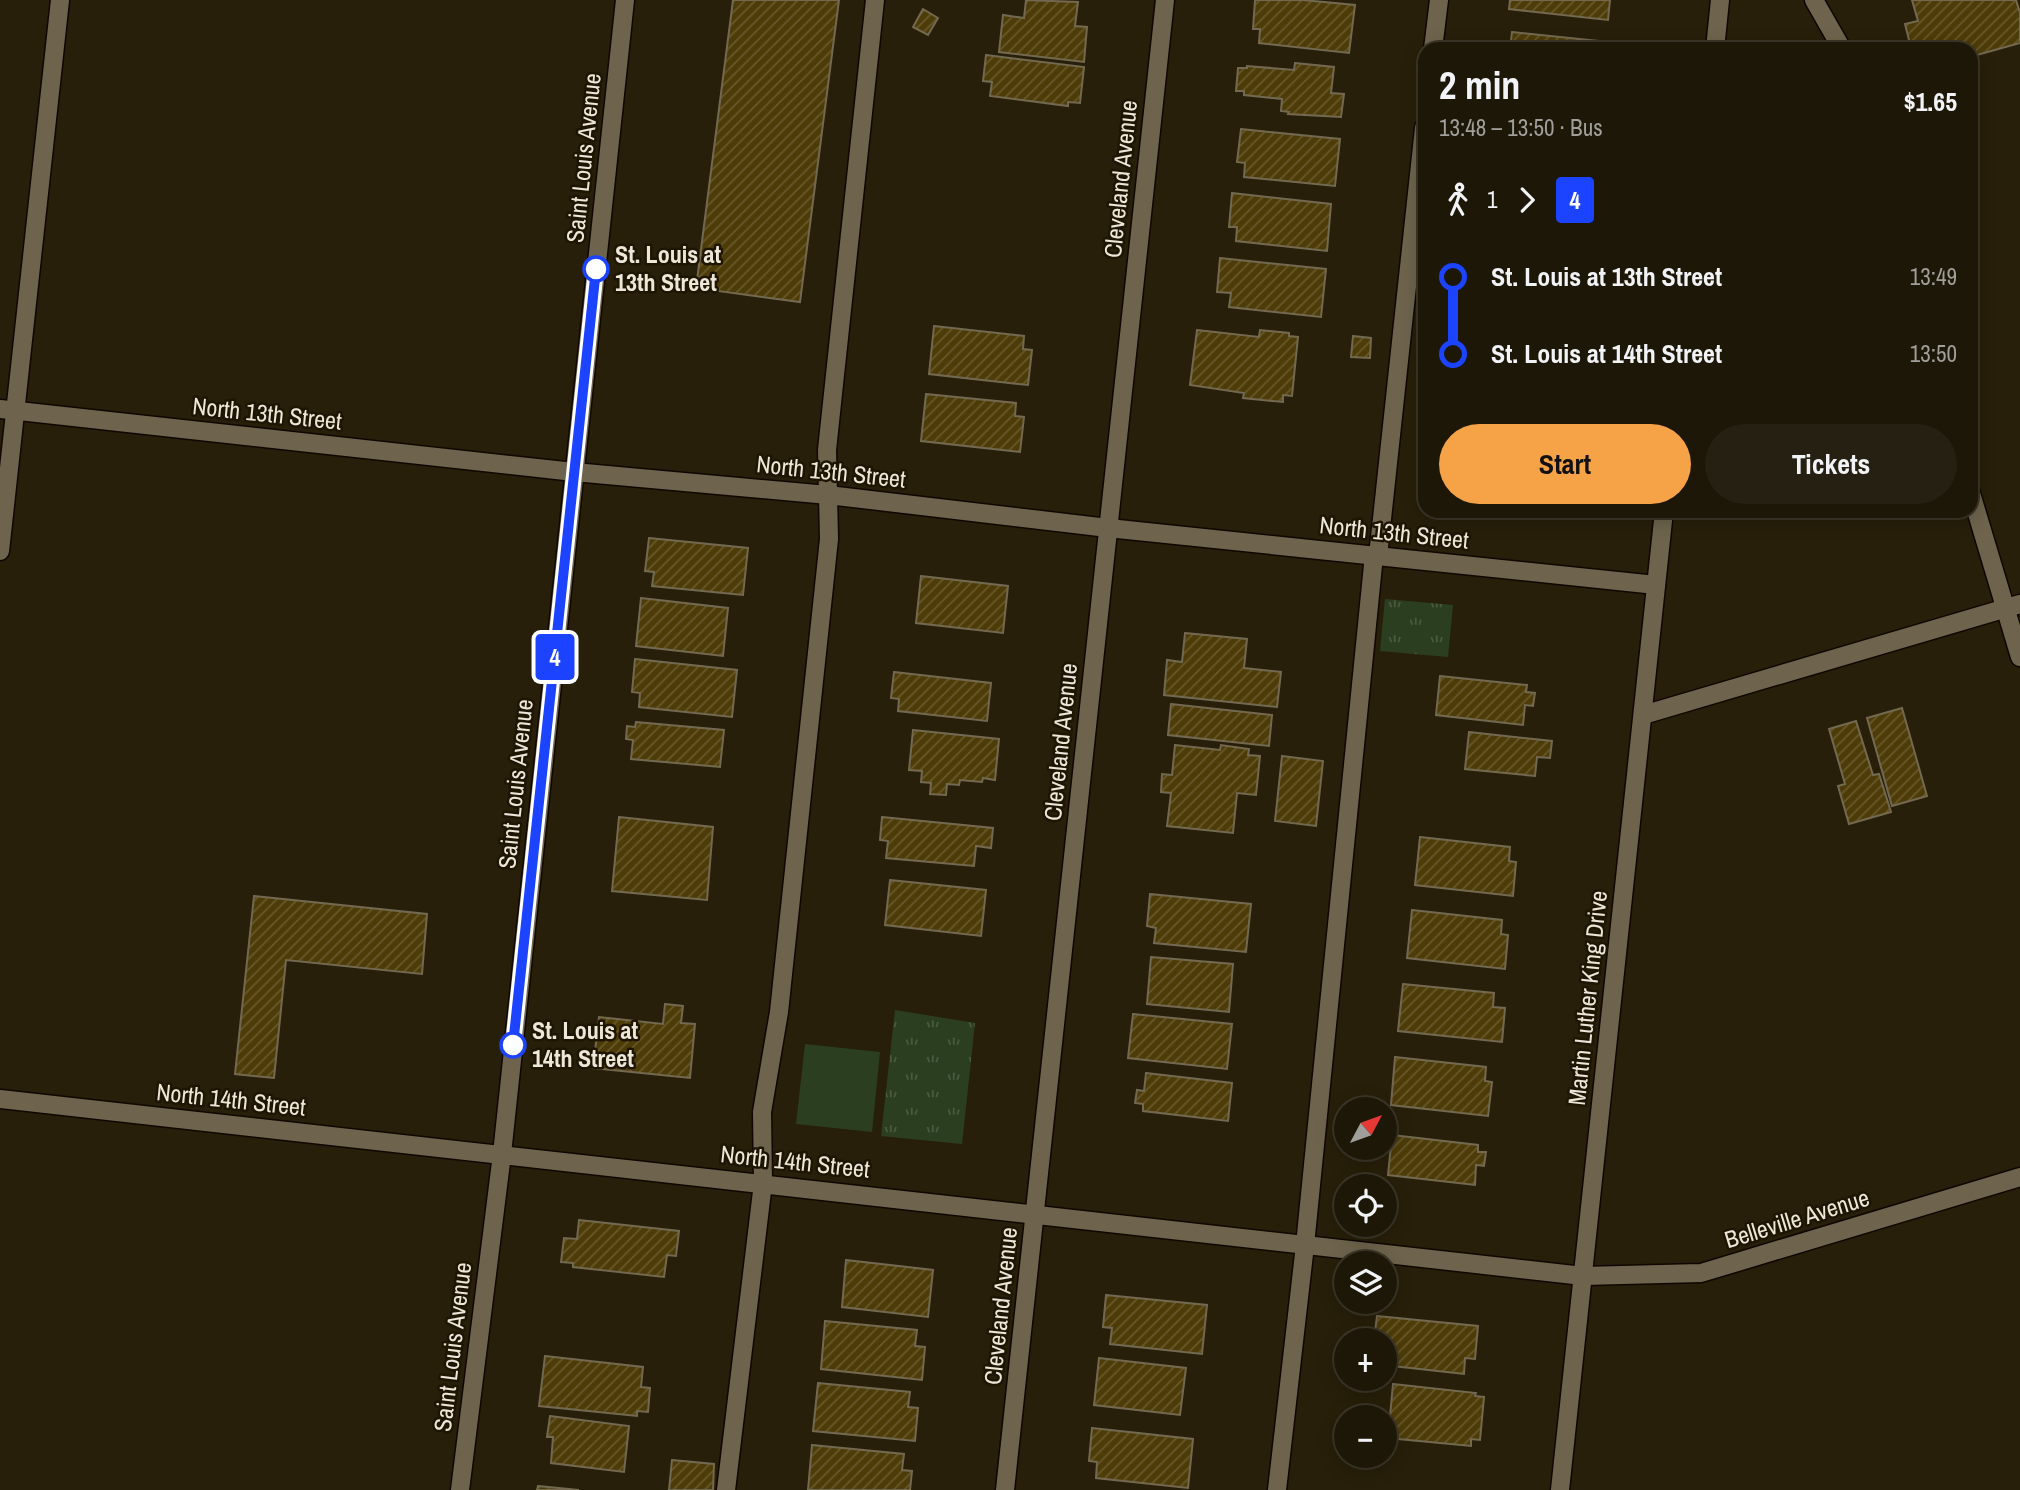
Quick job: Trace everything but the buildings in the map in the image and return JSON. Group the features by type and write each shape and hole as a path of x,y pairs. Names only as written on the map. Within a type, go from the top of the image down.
{"street":[{"path":"0,551 7,410 60,0"},
{"name":"Saint Louis Avenue","path":"460,1490 502,1154 625,0"},
{"path":"726,1490 763,1183 762,1112 779,1012 828,553 827,450 875,0"},
{"name":"Cleveland Avenue","path":"1005,1490 1165,0"},
{"path":"1434,42 1439,0"},
{"path":"1716,42 1720,0"},
{"path":"1814,0 1838,42"},
{"path":"1277,1490 1418,182"},
{"name":"North 13th Street","path":"7,410 574,472 828,495 1108,528 1656,585"},
{"path":"1978,512 2012,606 2020,657"},
{"name":"Martin Luther King Drive","path":"1560,1490 1663,518"},
{"path":"1643,715 2012,606"},
{"name":"North 14th Street","path":"0,1099 1583,1276"},
{"name":"Belleville Avenue","path":"1583,1276 1701,1273 2020,1177"}],"green space":[{"path":"1385,599 1453,605 1448,657 1380,651"},
{"path":"895,1010 975,1023 962,1144 881,1136"},
{"path":"805,1044 880,1052 872,1132 796,1124"}],"bus line":[{"name":"4","path":"513,1045 596,269"}],"place":[{"name":"St. Louis at 13th Street","path":"596,269"},
{"name":"St. Louis at 14th Street","path":"513,1045"}]}
